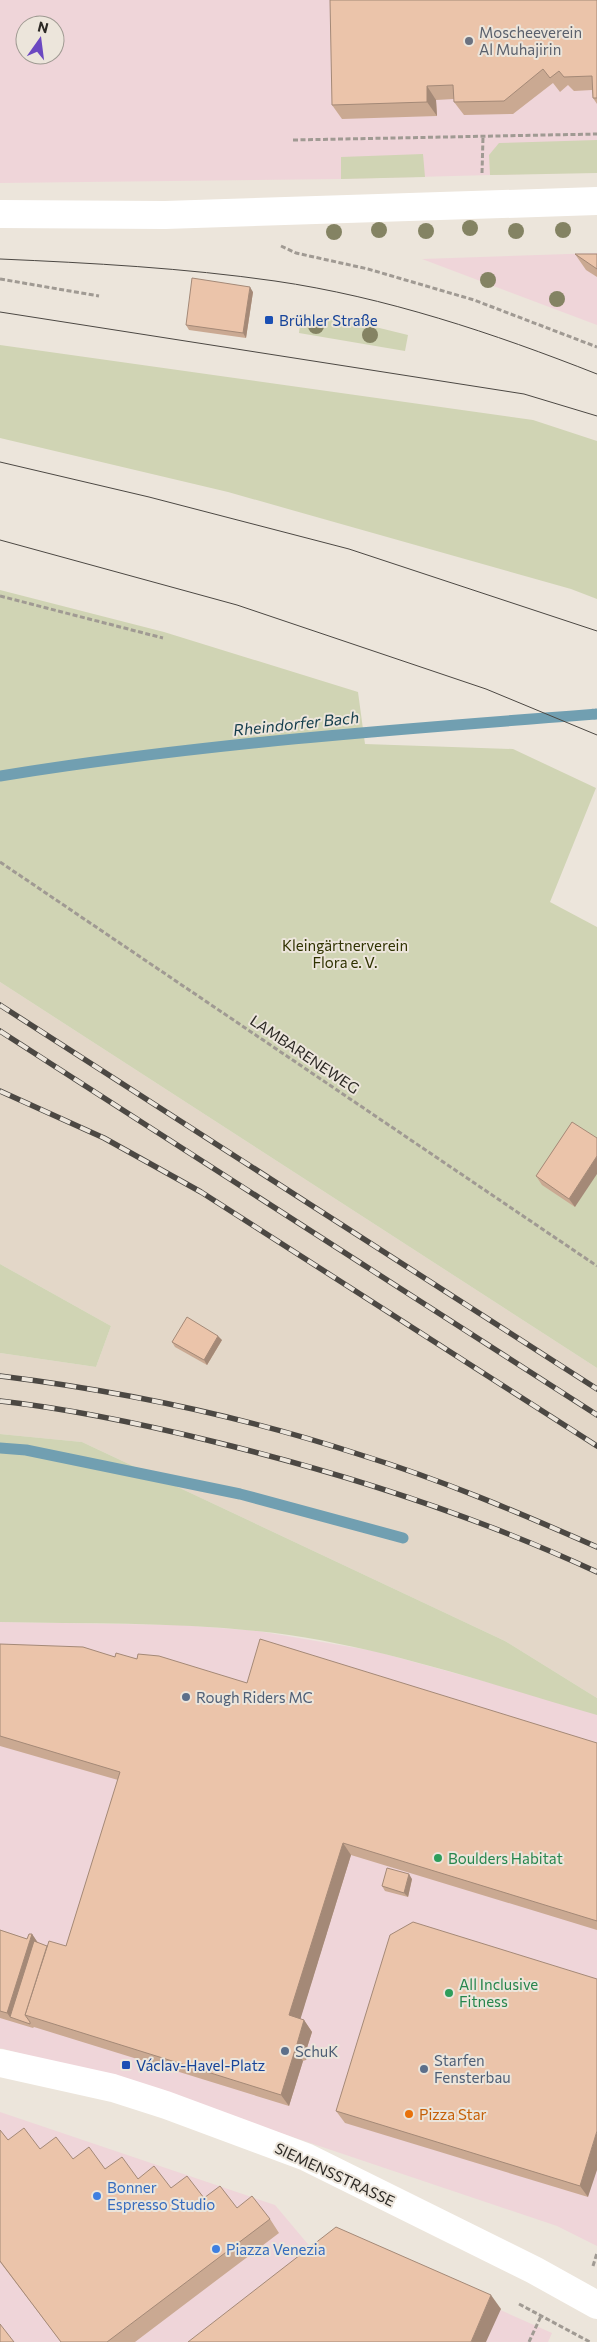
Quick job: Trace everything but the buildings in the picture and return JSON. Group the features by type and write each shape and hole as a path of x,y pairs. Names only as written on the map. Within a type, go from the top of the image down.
{"street":[{"path":"0,214 165,215 597,201"},
{"name":"SIEMENSSTRASSE","path":"0,2063 113,2088 166,2105 306,2157 534,2270 597,2305"}],"path":[{"path":"294,140 597,134"},
{"path":"482,175 483,137"},
{"path":"278,245 296,253 368,269 474,300 597,348"},
{"path":"0,279 99,296"},
{"path":"0,596 163,638"},
{"name":"LAMBARENEWEG","path":"0,862 597,1266"},
{"path":"519,2304 590,2342"},
{"path":"529,2342 541,2316"}],"shaded area":[{"path":"0,0 597,0 597,172 341,179 0,183"},
{"path":"597,253 597,325 422,259"},
{"path":"0,982 597,1368 597,1698 505,1641 82,1442 0,1434 0,1353 96,1367 111,1326 0,1264"},
{"path":"0,1622 181,1625 258,1631 374,1651 597,1712 597,2246 557,2226 126,2081 0,2048"},
{"path":"0,2112 275,2205 312,2249 345,2241 552,2333 548,2342 0,2342"}],"green space":[{"path":"597,140 597,173 490,175 489,155 499,143"},
{"path":"423,154 425,177 341,179 341,157"},
{"path":"301,315 355,322 408,335 405,351 299,333"},
{"path":"0,345 533,420 597,441 597,599 571,589 228,492 0,438"},
{"name":"Kleingärtnerverein Flora e. V.","path":"0,590 164,632 358,692 365,744 513,749 596,788 550,902 597,927 597,1368 0,982"},
{"path":"0,1264 111,1326 96,1367 0,1353"},
{"path":"0,1434 82,1442 505,1641 597,1698 597,1715 386,1654 300,1637 257,1631 193,1626 0,1622"}],"waterway":[{"name":"Rheindorfer Bach","path":"0,776 223,746 597,714"},
{"path":"0,1448 26,1450 240,1494 403,1538"}],"tram line":[{"path":"0,259 172,269 241,276 316,288 438,318 518,344 597,374"},
{"path":"0,312 524,394 597,416"},
{"path":"0,462 149,497 349,549 597,631"},
{"path":"0,540 237,605 486,689 597,735"}],"railway":[{"path":"0,1005 597,1389"},
{"path":"0,1031 597,1415"},
{"path":"0,1091 104,1138 201,1192 597,1446"},
{"path":"0,1376 91,1389 182,1407 228,1417 317,1441 451,1486 597,1547"},
{"path":"0,1401 53,1408 133,1423 260,1453 359,1481 456,1514 551,1551 597,1572"}],"place":[{"name":"Moscheeverein Al Muhajirin","path":"469,41"},
{"name":"Brühler Straße","path":"269,320"},
{"name":"Rough Riders MC","path":"186,1697"},
{"name":"Boulders Habitat","path":"438,1858"},
{"name":"All Inclusive Fitness","path":"449,1993"},
{"name":"SchuK","path":"285,2051"},
{"name":"Václav-Havel-Platz","path":"126,2065"},
{"name":"Starfen Fensterbau","path":"424,2069"},
{"name":"Pizza Star","path":"409,2114"},
{"name":"Bonner Espresso Studio","path":"97,2196"},
{"name":"Piazza Venezia","path":"216,2249"}]}
